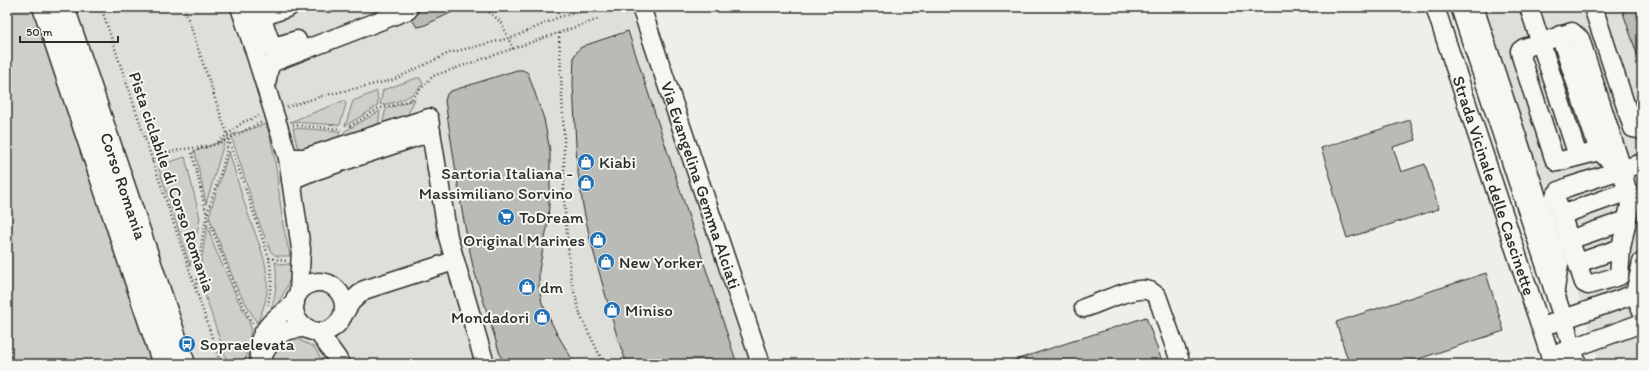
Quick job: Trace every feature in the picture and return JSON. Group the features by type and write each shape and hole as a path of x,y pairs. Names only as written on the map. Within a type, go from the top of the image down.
{"main road":[{"name":"Corso Romania","path":"44,7 164,364"},
{"name":"Corso Romania","path":"63,7 184,364"}],"street":[{"path":"240,7 288,158 291,180 297,297 295,312 298,320 313,330 339,361"},
{"path":"272,47 260,12 289,7"},
{"name":"Via Evangelina Gemma Alciati","path":"641,7 761,364"},
{"name":"Strada Vicinale delle Cascinette","path":"1435,7 1551,360"},
{"name":"Strada Vicinale delle Cascinette","path":"1460,7 1559,264 1554,292 1575,356"},
{"path":"1474,7 1507,127"},
{"path":"1529,7 1578,156"},
{"path":"1593,7 1633,128 1642,130"},
{"path":"253,46 262,48 277,47 376,10 400,9"},
{"path":"266,85 269,68 273,62 400,9"},
{"path":"1599,151 1557,162 1554,158 1520,50 1540,41 1572,32 1580,39 1622,169 1630,205 1621,248 1619,276 1588,285 1584,283 1555,196 1559,191 1622,169 1642,163"},
{"path":"1560,35 1599,151 1622,169"},
{"path":"288,158 304,158 429,118 448,237 485,364"},
{"path":"291,180 308,172 432,132"},
{"path":"1561,215 1628,191"},
{"path":"1569,240 1627,220"},
{"path":"1578,263 1621,248"},
{"path":"295,255 319,278 339,292 342,299 344,307 341,318 339,361"},
{"path":"260,363 268,345 274,337 281,332 294,329 326,331 333,327 352,302 364,290 454,261"},
{"path":"1642,262 1635,294 1642,311"},
{"path":"260,363 259,346 263,333 309,284 315,282 349,285 364,290"},
{"path":"1084,308 1129,292 1140,290 1150,291 1158,296 1182,364"},
{"path":"1541,327 1635,294"},
{"path":"1551,360 1575,356 1642,323"}],"path":[{"name":"Pista ciclabile di Corso Romania","path":"101,7 220,364"},
{"path":"184,7 227,138 269,258 272,279 267,307"},
{"path":"483,7 501,22 513,49"},
{"path":"280,109 322,96 393,80 440,57 525,33 559,17 584,11 593,7"},
{"path":"288,124 340,130 346,128 378,109 410,100 433,76 599,20"},
{"path":"559,33 564,137 564,200 571,281 581,317 604,364"},
{"path":"254,329 236,290 207,216 192,152 227,138 243,122 261,115"},
{"path":"152,162 167,152 190,147 210,145 262,122"},
{"path":"196,290 200,248 207,216 226,154 227,138"},
{"path":"269,258 282,262 295,255"}],"shaded area":[{"path":"7,7 37,7 152,364 7,364"},
{"path":"63,7 641,7 761,364 185,364"},
{"path":"1483,7 1642,7 1642,364 1593,364 1598,355"},
{"path":"420,78 423,84 410,96 383,105 380,104 383,90"},
{"path":"377,91 378,104 376,107 345,126 353,101"},
{"path":"415,99 406,118 382,125 386,109"},
{"path":"345,101 346,104 340,125 290,122"},
{"path":"380,111 378,127 342,138 345,131"},
{"path":"266,124 273,148 283,225 290,256 277,256 271,252 260,225 231,135"},
{"path":"293,128 340,131 338,139 302,150 297,146"},
{"path":"225,140 206,204 195,151"},
{"path":"229,151 242,196 266,266 267,293 257,323 237,288 209,216"},
{"path":"185,157 200,218 190,266 158,166"},
{"path":"207,224 214,246 249,321 251,329 245,364 228,364 199,277"},
{"path":"275,262 283,265 293,263 293,268 283,294 273,309 271,309 276,286"},
{"path":"295,338 314,347 324,364 273,364 274,351 281,340"}],"building":[{"path":"418,7 463,7 423,26 417,27 412,20 418,12"},
{"path":"1621,7 1642,7 1642,63 1640,63"},
{"path":"628,31 737,364 627,364 618,340 590,239 583,206 577,166 573,84 574,56 580,48"},
{"name":"ToDream","path":"517,70 523,70 528,73 544,119 550,151 548,222 539,270 539,286 542,303 556,332 575,364 503,364 473,267 462,211 445,101 447,94 451,91"},
{"path":"1410,120 1416,140 1393,147 1401,172 1425,164 1439,209 1347,238 1321,148"},
{"path":"1486,273 1504,331 1403,364 1349,364 1336,322"},
{"path":"1146,317 1163,364 1010,364 1009,362"}],"place":[{"name":"Kiabi","path":"586,162"},
{"name":"Sartoria Italiana - Massimiliano Sorvino","path":"586,183"},
{"name":"ToDream","path":"506,217"},
{"name":"Original Marines","path":"598,240"},
{"name":"New Yorker","path":"606,262"},
{"name":"dm","path":"527,287"},
{"name":"Miniso","path":"612,310"},
{"name":"Mondadori","path":"542,317"},
{"name":"Sopraelevata","path":"187,344"}]}
